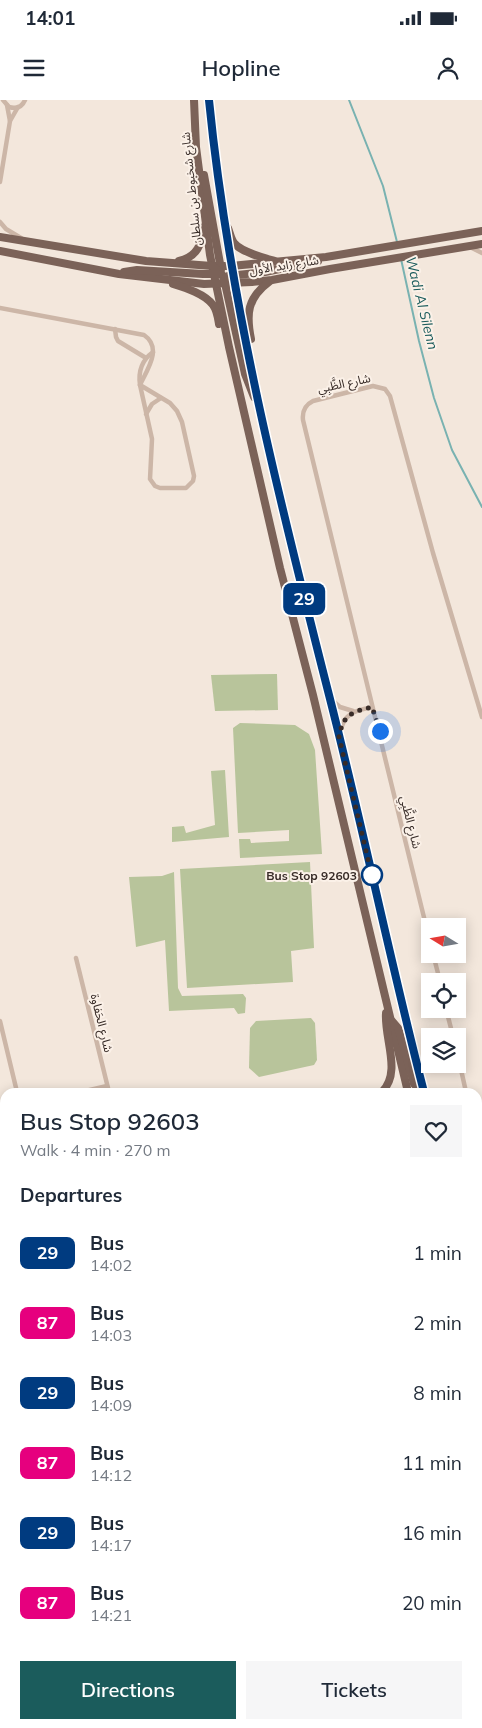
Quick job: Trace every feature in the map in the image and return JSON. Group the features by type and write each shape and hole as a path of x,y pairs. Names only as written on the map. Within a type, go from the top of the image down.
{"main road":[{"name":"شارع شخبوط بن سلطان","path":"194,100 196,147 206,218 258,406 300,583 330,697 422,1088"},
{"name":"شارع شخبوط بن سلطان","path":"209,100 222,213 231,266 216,283 282,577 313,695 407,1088"},
{"path":"196,147 207,188 223,275"},
{"path":"222,213 237,246 263,258 282,262"},
{"path":"172,263 187,259 199,248 206,218"},
{"name":"شارع زايد الأول","path":"231,266 326,257 482,231"},
{"name":"شارع زايد الأول","path":"0,237 146,261 172,263 223,275 272,280 482,244"},
{"path":"0,251 119,274 216,283"},
{"path":"119,274 137,270 223,275 265,272 308,264 326,257"},
{"path":"157,279 189,290 212,303 223,336 229,346"},
{"path":"258,406 258,381 247,315 257,293 272,280"},
{"path":"385,1088 392,1073 386,1031 386,1004"},
{"path":"390,1020 395,1024 400,1034 414,1084 422,1088"}],"street":[{"path":"0,182 10,121 18,107 25,100"},
{"path":"4,102 12,108 18,107"},
{"path":"4,102 10,121"},
{"path":"0,222 9,232 29,242"},
{"path":"468,247 482,253"},
{"path":"0,308 144,335 151,342 153,352 151,362 140,385"},
{"path":"115,329 118,341 146,358"},
{"path":"140,385 174,406 182,422 194,476 191,486 164,489 152,483 150,474 152,439 140,385 140,369 146,358 153,352"},
{"name":"شارع الظَّبِي","path":"424,918 302,415 305,406 312,401 377,386 385,389 390,396 433,553 482,717"},
{"path":"146,414 152,404 161,398"},
{"path":"330,697 340,707 353,712"},
{"path":"339,737 346,717 353,712 372,707"},
{"name":"شارع الحَفاوة","path":"76,958 107,1086"},
{"path":"0,1021 16,1088"},
{"path":"462,1073 465,1088"},
{"path":"98,1088 107,1086"}],"green space":[{"path":"277,674 278,710 215,711 211,675"},
{"path":"240,723 295,725 309,734 315,750 322,854 240,858 239,839 250,839 251,843 289,841 289,830 238,833 233,728"},
{"path":"225,770 229,837 172,842 172,827 184,826 186,833 215,825 211,771"},
{"path":"310,862 314,948 291,951 293,982 187,988 180,869"},
{"path":"174,872 178,988 182,996 243,994 246,998 245,1013 238,1014 234,1008 169,1011 165,940 136,947 129,877 162,876"},
{"path":"311,1018 315,1023 317,1060 314,1065 259,1077 249,1068 250,1028 256,1021"}],"waterway":[{"name":"Wadi Al Silenn","path":"349,100 383,186 397,242"},
{"name":"Wadi Al Silenn","path":"401,259 434,398 452,450 482,507"}],"bus line":[{"name":"29","path":"209,100 229,254 258,406 300,583 330,697 423,1088"}],"place":[{"name":"Bus Stop 92603","path":"372,875"}],"route":[{"path":"372,875 339,737 346,717 353,712 372,707 380,731"}]}
